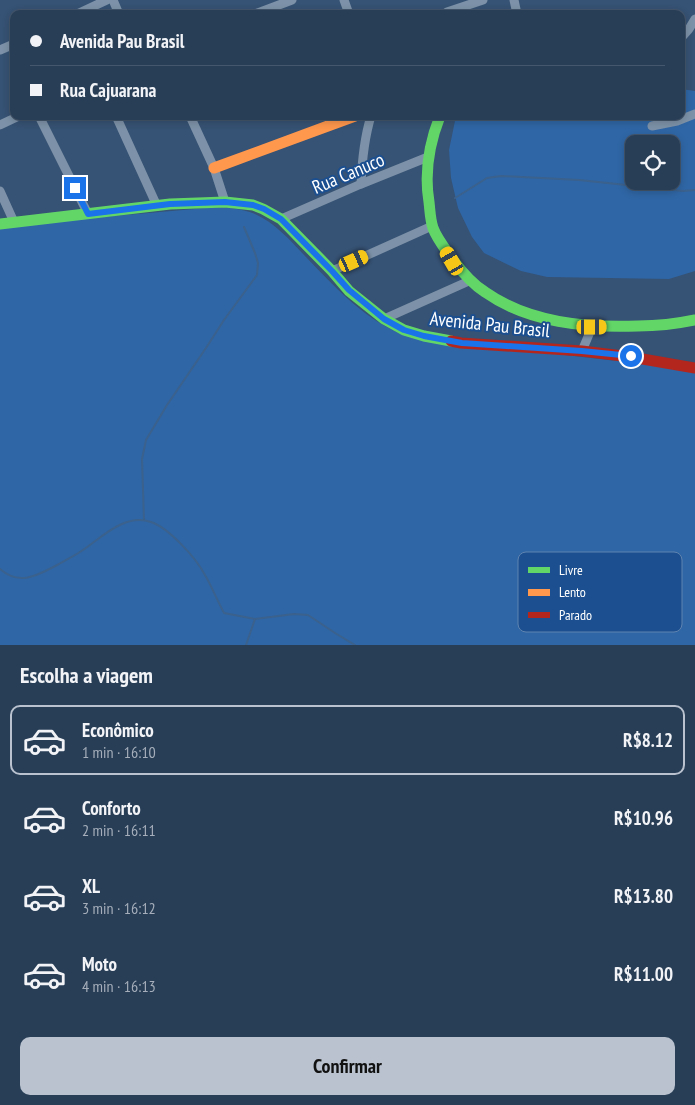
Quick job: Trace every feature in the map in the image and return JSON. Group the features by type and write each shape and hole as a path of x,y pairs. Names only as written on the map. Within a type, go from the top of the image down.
{"main road":[{"path":"214,168 344,120"},
{"path":"438,120 428,157 427,195 432,226 452,261 469,281 506,306 539,318 592,327 633,327 695,320"},
{"name":"Avenida Pau Brasil","path":"0,224 157,206 225,202 253,205 281,219 349,290 384,319 404,330 462,343 631,356 695,368"}],"street":[{"path":"86,10 107,0"},
{"path":"266,10 292,0"},
{"path":"454,10 483,0"},
{"path":"685,33 695,19"},
{"path":"41,120 88,214"},
{"path":"118,120 157,206"},
{"path":"192,120 214,168 225,202"},
{"path":"361,184 362,153 370,120"},
{"path":"652,126 680,120"},
{"name":"Rua Canuco","path":"281,219 428,157"},
{"path":"0,191 14,222"},
{"path":"332,271 432,226"},
{"path":"384,319 469,281"},
{"path":"582,351 592,327"}],"shaded area":[{"path":"685,90 695,91 695,271 669,279 547,277 521,271 484,253 472,237 458,208 451,178 449,150 455,120 685,120"},
{"path":"217,207 232,208 255,214 276,227 326,278 360,309 399,333 513,349 695,370 695,645 0,645 0,226"}],"waterway":[{"path":"455,198 487,178 501,176 579,180 683,191 695,190"},
{"path":"144,520 142,459 146,440 224,320 257,275 258,263 244,227"},
{"path":"0,569 15,577 22,578 37,575 77,554 123,523 141,520 151,522 166,530 195,560 208,580 224,613 255,619 294,614 308,615 355,645"},
{"path":"246,645 255,619"}],"traffic: fast":[{"path":"439,120 430,148 427,169 431,221 439,240 460,269 476,285 520,311 558,321 598,326 618,326 659,325 695,320"},
{"path":"0,224 170,204 225,202 253,205 281,219 349,291 384,319 404,330 451,341"}],"traffic: slow":[{"path":"214,168 344,120"}],"traffic: jam":[{"path":"451,341 582,351 695,368"}],"route":[{"path":"75,188 88,214 170,204 225,202 253,205 264,209 281,219 349,290 384,319 404,330 462,343 631,356"}]}
